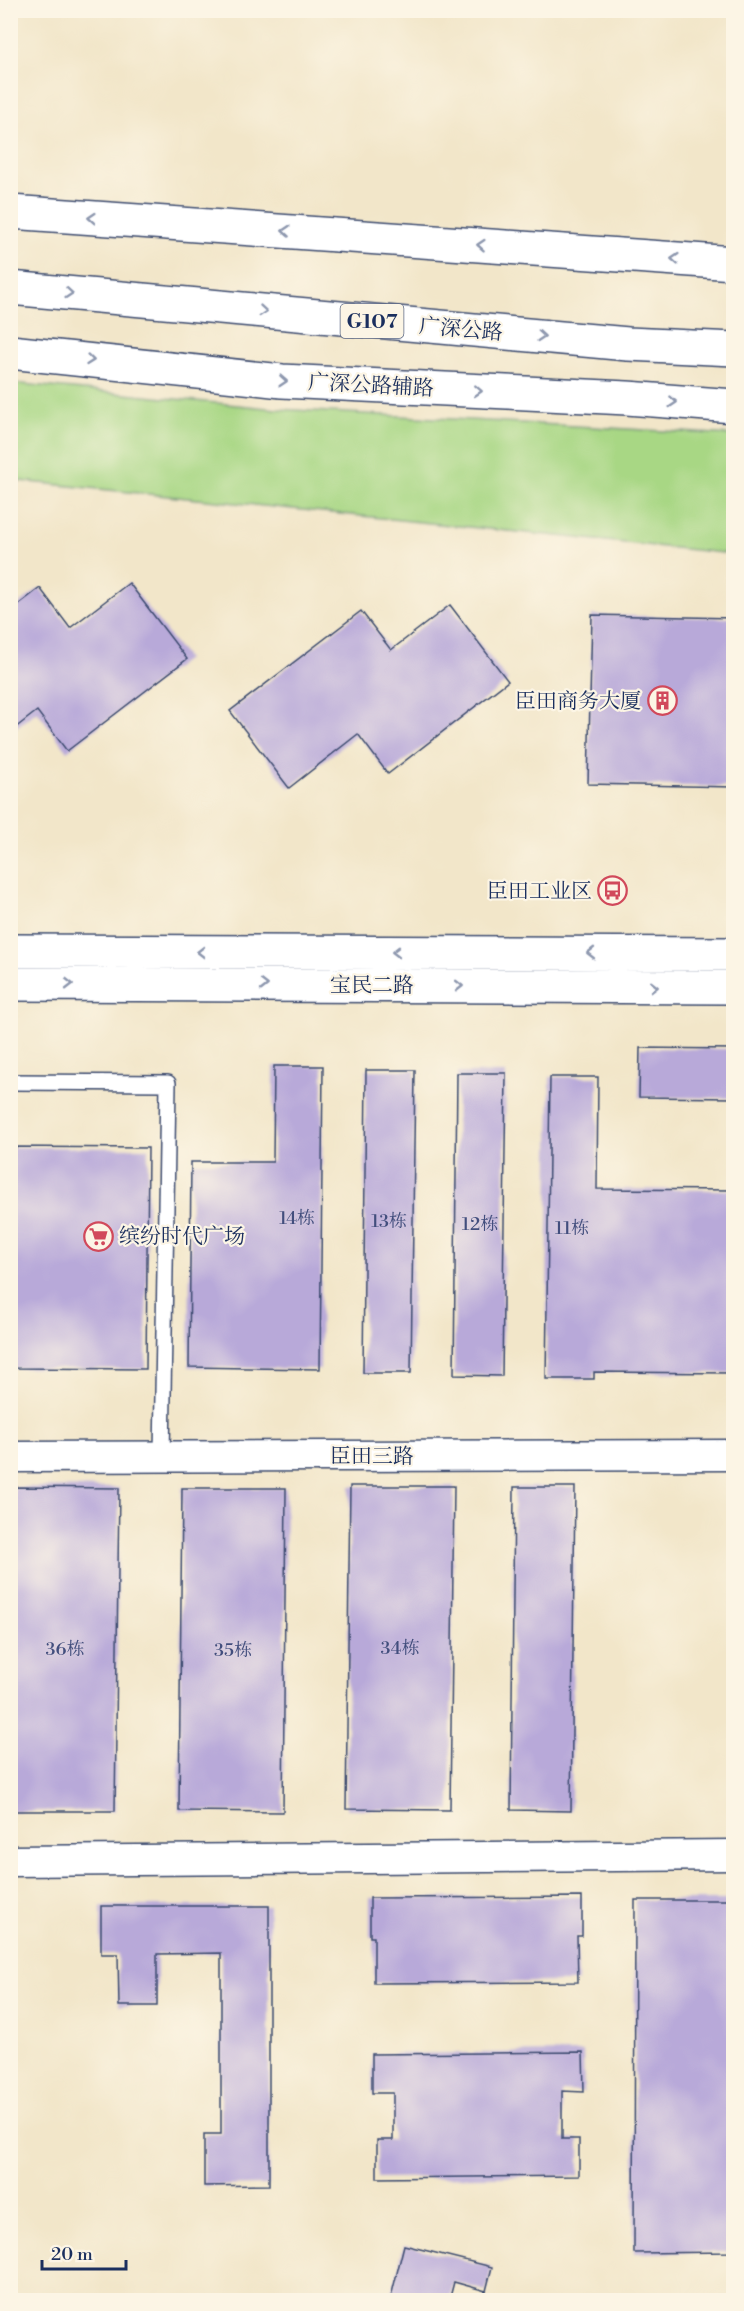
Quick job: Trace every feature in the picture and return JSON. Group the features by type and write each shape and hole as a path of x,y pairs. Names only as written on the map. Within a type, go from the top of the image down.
{"main road":[{"path":"10,212 734,263"},
{"name":"广深公路","path":"10,288 628,344 734,349"},
{"name":"广深公路辅路","path":"10,352 282,381 734,406"},
{"name":"宝民二路","path":"10,951 734,954"},
{"name":"宝民二路","path":"10,984 734,987"}],"street":[{"name":"臣田三路","path":"10,1457 734,1455"},
{"path":"10,1861 734,1855"}],"lane":[{"path":"10,1082 168,1083 162,1456"}],"green space":[{"path":"11,383 277,409 733,435 733,554 11,480"}],"building":[{"path":"129,583 187,659 67,751 37,711 10,732 10,611 40,588 70,628"},
{"path":"450,605 508,681 388,774 358,734 289,788 230,711 361,611 391,650"},
{"name":"臣田商务大厦","path":"592,615 734,618 734,787 588,784"},
{"path":"640,1048 734,1049 734,1098 639,1097"},
{"path":"274,1066 323,1066 320,1369 189,1367 191,1162 273,1162"},
{"path":"366,1070 415,1070 411,1373 363,1373"},
{"path":"457,1073 506,1073 502,1376 454,1375"},
{"path":"550,1077 598,1077 597,1189 734,1190 734,1373 594,1372 594,1379 546,1379"},
{"path":"10,1147 148,1148 146,1369 10,1368"},
{"path":"350,1486 454,1486 450,1810 346,1809"},
{"path":"14,1487 119,1488 115,1811 11,1811"},
{"path":"514,1487 575,1487 571,1811 511,1810"},
{"path":"182,1488 286,1488 283,1812 179,1811"},
{"path":"582,1897 582,1936 577,1936 578,1982 374,1983 374,1937 370,1937 370,1898"},
{"path":"635,1900 734,1900 734,2252 634,2253"},
{"path":"101,1906 269,1906 269,2185 204,2186 204,2134 221,2134 221,1953 157,1954 157,2006 119,2006 118,1954 101,1954"},
{"path":"583,2052 584,2092 562,2091 562,2139 579,2139 579,2176 377,2178 377,2140 393,2140 393,2093 372,2093 372,2054"},
{"path":"404,2245 492,2267 486,2291 454,2282 449,2301 390,2301"}],"place":[{"name":"臣田商务大厦","path":"662,701"},
{"name":"臣田工业区","path":"613,891"},
{"name":"缤纷时代广场","path":"98,1236"}]}
